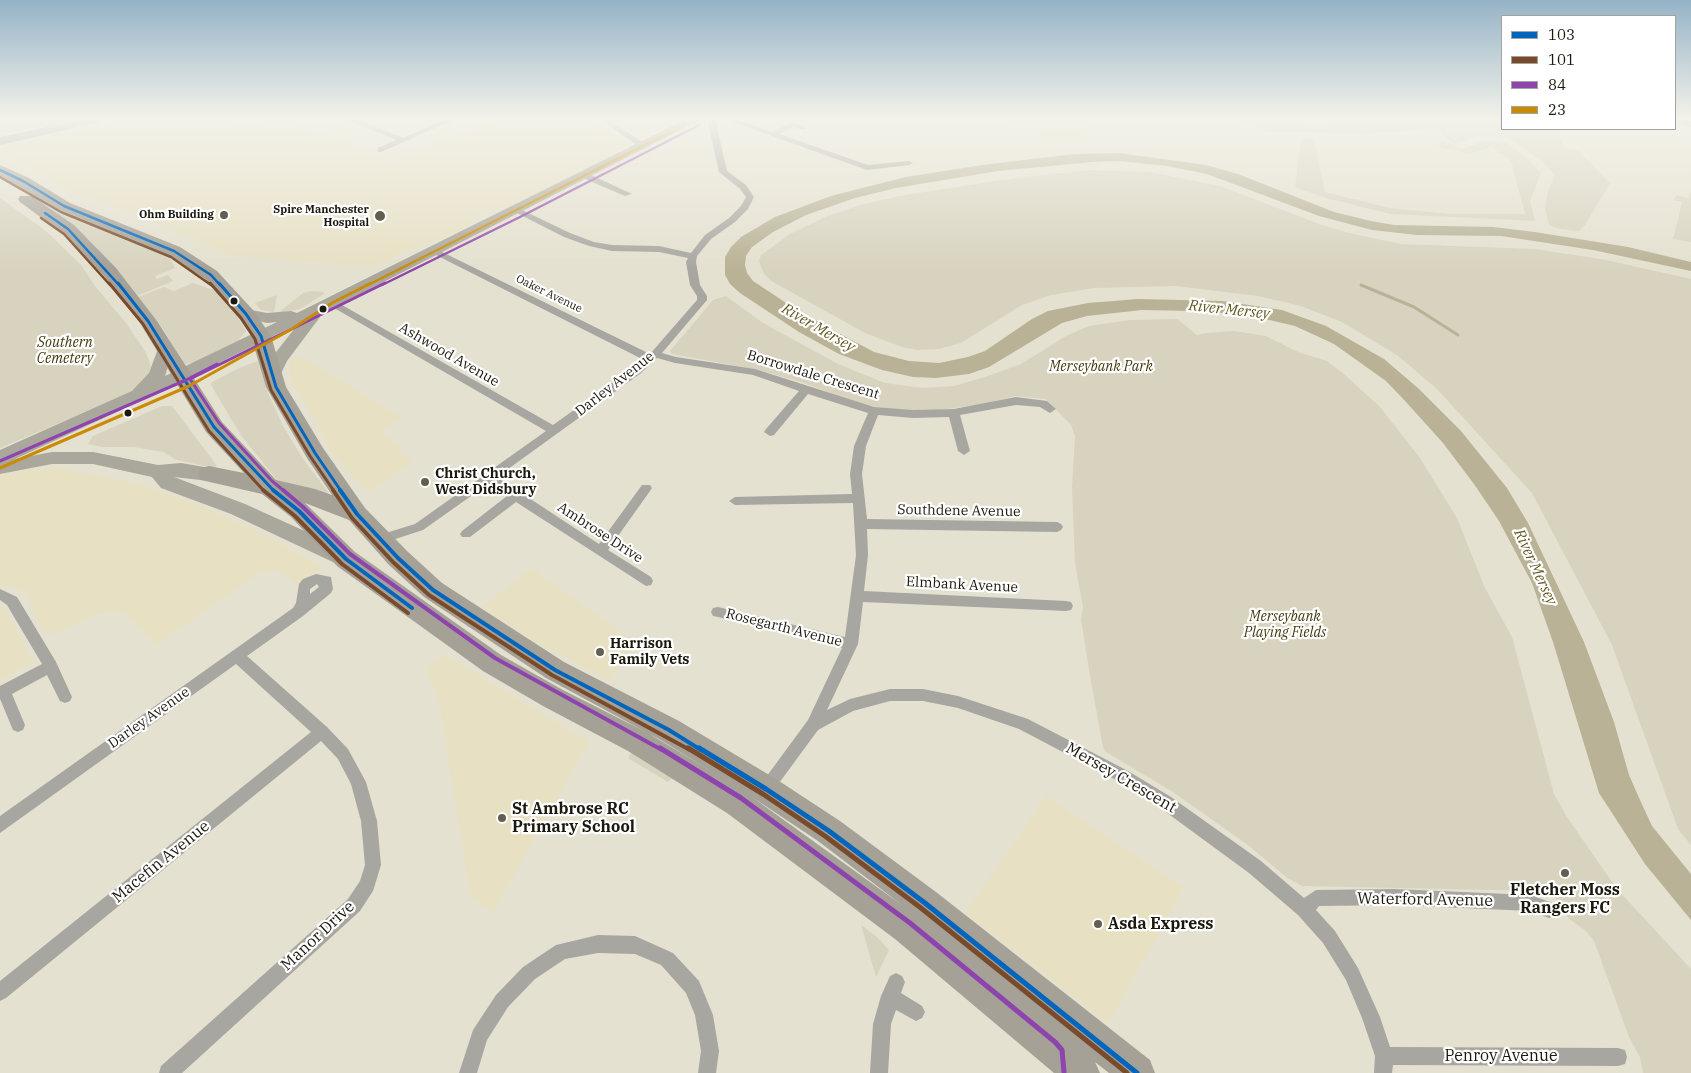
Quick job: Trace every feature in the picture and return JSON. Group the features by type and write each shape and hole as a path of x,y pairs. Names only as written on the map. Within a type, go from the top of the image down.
{"highway":[{"path":"0,170 23,181 64,206 177,253 211,275 246,314 262,341 276,387 298,425 357,514 398,558 433,590 517,647 555,670 669,730 766,789 829,831 924,903 1137,1073"},
{"path":"0,185 22,197 68,229 87,248 132,298 214,428 268,486 299,512 346,559 409,606 492,663 553,698 638,742 737,803 906,928 1057,1062 1082,1073"},
{"path":"209,474 315,497 357,514"}],"main road":[{"path":"0,465 55,445 185,381 332,303 599,169"},
{"path":"246,314 267,318 310,315"},
{"path":"272,376 279,360 310,315"},
{"path":"120,404 136,395 154,380 165,350"},
{"path":"0,465 33,443 120,404 185,381"},
{"path":"33,443 73,449 93,458 158,472 181,470 209,474"},
{"path":"0,465 52,458 93,458"},
{"path":"158,472 168,483 238,509 346,559"}],"street":[{"path":"517,211 567,235 592,244 612,248 659,250 693,256 708,237 732,220 745,207 750,198 744,187 723,172 722,169"},
{"path":"586,176 628,194"},
{"name":"Oaker Avenue","path":"435,252 653,356"},
{"name":"Darley Avenue","path":"380,539 418,527 653,356 702,300 695,285 691,262 693,256"},
{"name":"Ashwood Avenue","path":"332,303 553,430"},
{"name":"Borrowdale Crescent","path":"653,356 721,365 756,372 874,411 913,414 954,413 1016,401 1043,404 1050,409"},
{"path":"770,432 807,388"},
{"path":"813,725 851,644 862,555 856,474 860,446 874,411"},
{"path":"954,413 964,451"},
{"name":"Ambrose Drive","path":"487,477 646,581"},
{"path":"601,550 646,488"},
{"path":"466,534 516,496"},
{"path":"735,501 858,498"},
{"name":"Southdene Avenue","path":"861,524 1057,527"},
{"path":"0,594 12,601 50,666 65,697"},
{"name":"Elmbank Avenue","path":"856,596 1066,606"},
{"name":"Darley Avenue","path":"0,825 298,612"},
{"name":"Rosegarth Avenue","path":"718,612 851,644"},
{"name":"Manor Drive","path":"168,1073 354,905 367,885 373,865 369,821 358,782 343,754 322,732 237,656"},
{"path":"18,725 4,691 50,666"},
{"name":"Mersey Crescent","path":"766,789 813,725 850,705 890,695 923,695 958,702 1023,724 1123,776 1165,802 1255,867 1304,909 1329,937 1352,974 1371,1017 1383,1064"},
{"name":"Macefin Avenue","path":"0,992 322,732"},
{"name":"Waterford Avenue","path":"1304,909 1316,898 1394,897 1531,903 1549,910"},
{"path":"468,1073 479,1036 502,1001 529,972 562,951 598,944 635,945 667,959 694,987 704,1015 710,1051 706,1073"},
{"path":"879,1073 882,1024 893,989 916,1012"},
{"name":"Penroy Avenue","path":"1383,1064 1618,1057"}],"shaded area":[{"path":"32,169 586,169 507,208 490,209 474,217 469,227 449,237 428,242 374,266 230,256 167,228 76,193"},
{"path":"292,355 299,359 302,357 402,418 381,431 402,448 398,451 413,462 368,492 331,452 308,407 293,385 289,369"},
{"path":"60,468 142,485 203,507 252,529 324,567 305,578 297,586 276,568 268,574 263,571 155,645 127,615 114,611 98,614 56,634 44,633 26,593 11,586 0,585 0,476 36,469"},
{"path":"531,568 633,640 610,682 523,635 482,607"},
{"path":"0,605 4,608 33,662 0,680"},
{"name":"St Ambrose RC Primary School","path":"444,654 589,742 492,913 470,895 440,705 426,668"},
{"path":"1046,796 1184,887 1108,1023 965,913"}],"green space":[{"path":"1297,169 1320,169 1325,192 1390,208 1450,214 1525,214 1513,169 1537,169 1541,173 1530,201 1535,221 1390,214 1326,198 1295,187"},
{"path":"1550,169 1596,169 1610,183 1585,225 1579,231 1560,229 1549,225 1545,208 1548,191 1555,175"},
{"path":"1089,170 1150,172 1220,186 1322,225 1401,244 1535,249 1601,259 1691,279 1691,845 1678,829 1612,645 1532,493 1437,389 1397,355 1342,322 1301,306 1258,296 1176,286 1094,288 1051,295 1022,305 961,343 939,349 917,350 902,347 865,333 773,282 764,274 759,261 761,255 790,234 825,217 861,205 899,196 1001,180"},
{"path":"1691,192 1691,242 1673,239 1682,202 1674,200 1676,195 1688,198"},
{"name":"Southern Cemetery","path":"0,198 46,231 81,265 95,286 126,323 145,351 151,366 148,375 134,390 126,395 0,448"},
{"path":"54,208 169,257 175,268 155,276 157,279 168,275 173,281 137,296 49,210"},
{"path":"193,283 217,291 234,310 246,331 238,341 195,363 184,364 163,329 138,297 164,287 174,291"},
{"path":"311,291 323,292 324,294 300,309 278,313 303,293"},
{"path":"277,295 274,312 261,310 255,303"},
{"name":"Merseybank Playing Fields","path":"726,296 763,323 838,364 885,383 923,388 954,386 988,376 1021,364 1066,336 1089,326 1129,320 1177,319 1197,335 1234,331 1266,336 1298,352 1327,361 1345,375 1380,407 1420,458 1457,518 1485,588 1512,637 1554,794 1567,817 1617,889 1691,969 1691,1073 1643,1073 1640,1057 1629,1037 1594,941 1586,931 1568,918 1562,904 1550,894 1543,891 1302,886 1286,877 1248,845 1173,792 1106,752 1103,747 1090,676 1081,619 1083,607 1075,563 1072,487 1075,436 1071,425 1048,401 1045,399 1016,396 979,405 931,411 891,409 863,405 801,382 759,370 672,354 670,351 713,300"},
{"path":"258,361 268,393 283,426 303,459 329,493 326,495 280,484 240,434 211,385 212,382 241,367"},
{"path":"162,406 172,406 217,466 214,468 177,460 163,452 134,447 102,447 88,444 93,436"},
{"path":"631,753 672,778 668,782 628,758"},
{"path":"861,925 877,937 889,950 876,977"}],"water":[{"name":"River Mersey","path":"956,169 1018,169 896,188 855,198 806,215 773,232 752,247 746,256 745,265 747,273 753,281 803,314 874,352 909,361 939,363 968,357 985,351 1032,319 1048,311 1088,303 1138,299 1222,301 1282,310 1326,326 1384,359 1419,389 1461,431 1507,488 1528,523 1584,642 1614,722 1629,775 1652,826 1691,874 1691,920 1645,864 1599,793 1553,642 1532,583 1499,521 1443,443 1406,402 1386,381 1334,344 1295,326 1248,315 1142,310 1087,316 1062,323 989,367 969,374 936,378 913,377 882,370 839,354 799,332 740,293 730,284 725,275 725,257 731,247 741,237 775,217 831,196 906,177"},
{"path":"1182,169 1220,169 1238,174 1334,212 1371,221 1394,225 1493,227 1535,232 1628,247 1691,262 1691,271 1593,250 1501,236 1417,235 1372,230 1319,216 1207,174"}],"waterway":[{"path":"1361,285 1414,307 1458,335"}],"transit line":[{"name":"23","path":"0,468 189,386 290,330 332,303 597,169"},
{"name":"84","path":"613,169 520,217 190,379 219,423 272,481 303,507 350,554 495,658 556,693 641,737 741,798 910,923 1055,1042 1062,1050 1064,1072"},
{"name":"103","path":"0,170 23,181 64,206 174,251 211,275 246,314 261,336 276,387 315,453 357,514 398,558 433,590 555,670 669,730 766,789 829,831 925,903 1137,1073"},
{"name":"101","path":"0,177 61,212 171,257 207,280 241,318 255,339 271,390 310,456 352,518 393,562 429,595 552,675 666,735 763,794 825,836 921,908 1127,1073"},
{"name":"103","path":"45,213 68,229 132,299 148,321 214,427 268,486 299,511 346,559 412,608"},
{"name":"101","path":"41,218 64,234 127,303 143,324 209,431 263,490 295,516 342,564 408,613"},
{"name":"84","path":"0,461 186,380 217,364"}],"place":[{"name":"Ohm Building","path":"224,215"},
{"name":"Spire Manchester Hospital","path":"380,216"},
{"name":"Christ Church, West Didsbury","path":"425,482"},
{"name":"Harrison Family Vets","path":"600,652"},
{"name":"St Ambrose RC Primary School","path":"502,818"},
{"name":"Fletcher Moss Rangers FC","path":"1565,873"},
{"name":"Asda Express","path":"1098,924"}],"park label":[{"name":"Merseybank Park","path":"1101,367"}]}
